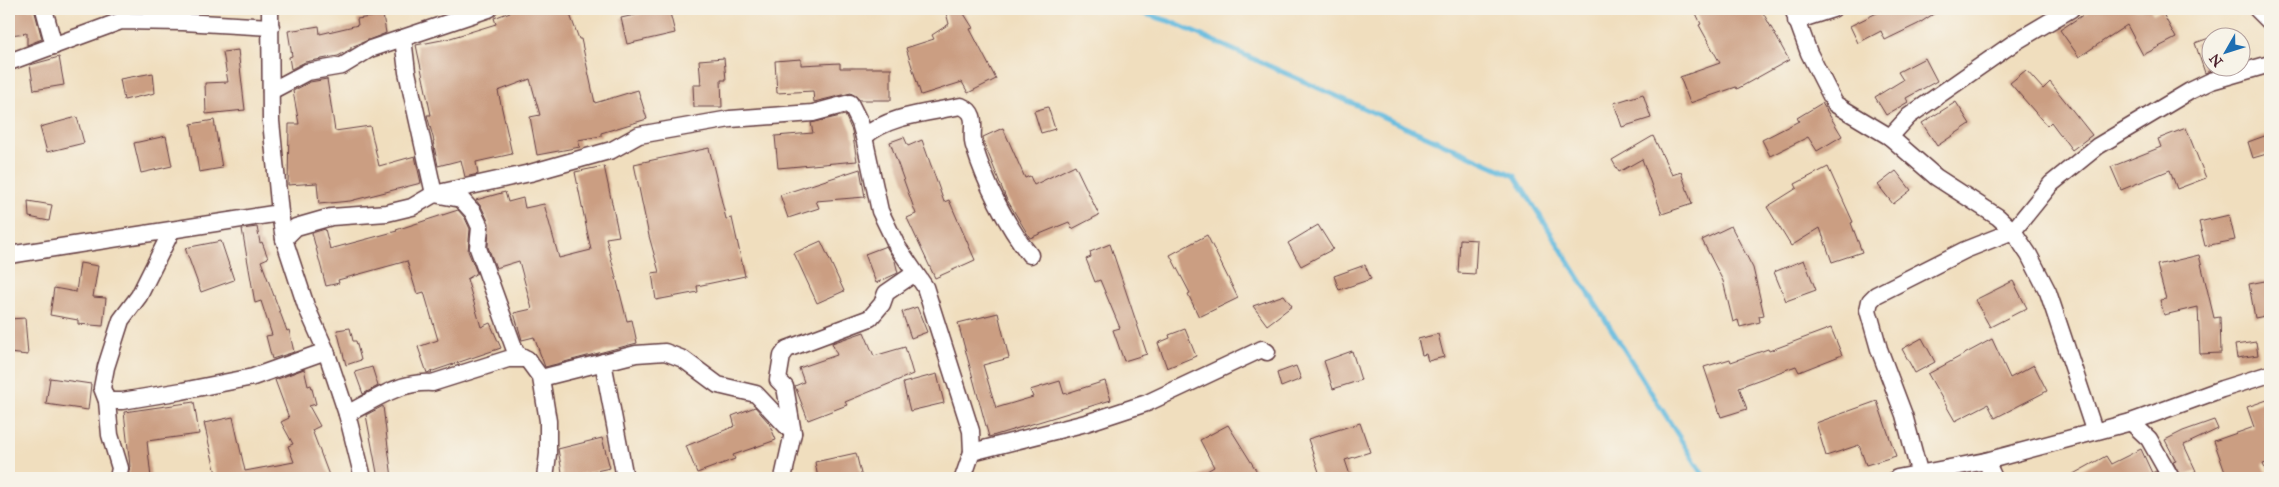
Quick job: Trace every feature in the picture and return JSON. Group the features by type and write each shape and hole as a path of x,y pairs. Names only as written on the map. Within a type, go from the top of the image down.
{"street":[{"path":"44,9 54,46"},
{"path":"270,9 271,121 284,239 306,306 326,351 347,414 363,478"},
{"path":"271,91 307,72 342,66 370,49 489,9"},
{"path":"1833,9 1794,15 1808,53 1835,104 1890,137 1936,177 1998,217 2012,231 2029,255 2048,292 2094,430"},
{"path":"1890,137 1909,116 2015,42 2070,9"},
{"path":"2257,9 2270,22"},
{"path":"9,62 121,21 271,27"},
{"path":"403,38 406,72 434,194"},
{"path":"1920,475 1904,415 1879,349 1868,310 1870,301 1876,295 1965,250 2012,231 2051,184 2098,146 2211,81 2270,64"},
{"path":"284,239 296,227 332,216 386,213 412,207 434,194 530,174 612,150 639,135 730,119 813,113 850,103 864,137 880,211 897,246 925,287 970,431 972,452 964,478 959,478"},
{"path":"864,137 873,129 888,122 960,106 968,109 972,117 974,129 973,142 981,167 1016,236 1030,255"},
{"path":"434,194 460,199 473,212 480,227 478,248 516,353 527,359 541,378 548,421 548,454 545,478"},
{"path":"9,255 280,212"},
{"path":"118,478 120,468 110,435 107,401 102,388 106,367 121,320 139,296 172,230"},
{"path":"783,478 793,434 785,387 778,380 782,356 787,349 870,318 882,304 886,293 915,273"},
{"path":"972,452 1077,426 1147,402 1262,349 1267,352"},
{"path":"107,401 122,401 252,377 326,351"},
{"path":"541,378 636,354 665,352 683,359 718,385 756,394 793,434"},
{"path":"347,414 397,387 419,382 432,383 508,358 527,359"},
{"path":"603,362 625,478"},
{"path":"1897,478 1986,461 2094,430 2131,422 2270,374"},
{"path":"2131,422 2149,439 2171,478"},
{"path":"1986,461 1994,478"}],"building":[{"path":"9,9 34,9 42,39 27,45 27,33 9,35"},
{"path":"518,9 568,9 579,39 581,39 595,103 638,90 647,119 601,133 601,136 578,140 580,147 537,155 530,117 540,115 530,79 498,91 512,154 476,162 478,174 465,177 461,160 438,166 427,115 431,115 416,45 447,39 496,24 494,18"},
{"path":"669,9 675,33 627,44 621,18"},
{"path":"945,9 961,9 973,28 970,29 996,79 968,93 962,82 921,95 906,48 934,39 932,35 949,24"},
{"path":"1694,9 1761,9 1789,60 1737,89 1736,87 1690,103 1680,77 1720,63 1699,25 1701,24"},
{"path":"1885,9 1941,9 1918,24 1885,40 1881,31 1858,43 1850,26"},
{"path":"2092,9 2150,9 2153,14 2161,10 2176,38 2143,55 2127,25 2079,57 2060,30"},
{"path":"383,15 386,33 351,47 351,49 338,56 305,62 291,69 289,57 292,56 288,31 319,26 320,34 358,25 357,19"},
{"path":"2202,41 2202,64 2195,43"},
{"path":"238,50 245,110 206,114 205,83 228,82 223,52"},
{"path":"59,57 64,85 34,90 30,65"},
{"path":"724,58 726,80 721,80 722,107 694,107 693,85 701,85 699,60"},
{"path":"1925,58 1937,81 1906,98 1908,102 1886,115 1875,97 1903,80 1898,72"},
{"path":"801,59 801,65 840,63 840,68 891,68 891,100 860,100 851,93 814,102 813,91 777,93 775,61"},
{"path":"2026,70 2043,89 2050,82 2092,135 2072,150 2051,122 2047,126 2010,83"},
{"path":"153,73 155,93 124,100 120,79"},
{"path":"327,79 335,131 370,126 379,166 415,156 421,183 350,201 319,204 317,183 288,185 289,124 299,124 293,91 310,82"},
{"path":"1643,94 1651,118 1622,127 1614,103"},
{"path":"1956,102 1970,124 1937,146 1922,123"},
{"path":"1822,103 1842,136 1817,151 1808,137 1770,156 1762,140 1799,121 1797,118"},
{"path":"1048,107 1055,129 1041,133 1034,111"},
{"path":"845,115 852,131 857,161 778,168 775,136 813,133 811,123"},
{"path":"77,117 84,143 47,152 40,127"},
{"path":"214,120 222,168 199,172 191,124"},
{"path":"1003,128 1025,178 1030,176 1034,185 1075,165 1099,215 1072,229 1069,222 1030,238 1006,198 984,143 983,137"},
{"path":"2186,128 2206,178 2177,189 2170,170 2121,190 2111,167 2161,147 2158,139"},
{"path":"2270,134 2270,153 2253,158 2248,142"},
{"path":"166,136 172,166 141,173 134,143"},
{"path":"1653,136 1672,175 1681,172 1692,204 1662,214 1642,159 1619,172 1612,160"},
{"path":"904,137 908,146 922,140 944,202 949,200 975,260 935,278 907,218 916,214 890,142"},
{"path":"709,148 726,219 732,218 745,276 697,286 698,292 656,300 652,273 659,272 649,236 634,164"},
{"path":"604,166 619,236 606,238 627,321 632,320 637,343 545,367 534,337 522,340 514,313 532,309 519,261 496,268 488,247 489,223 476,200 505,192 508,202 523,198 525,208 544,204 559,258 591,250 575,172"},
{"path":"1828,167 1853,222 1851,223 1862,252 1832,262 1820,228 1791,246 1767,207 1797,188 1795,184"},
{"path":"860,169 865,197 816,201 819,208 788,218 780,195"},
{"path":"1896,171 1911,190 1893,204 1878,185"},
{"path":"28,201 52,205 49,221 29,217"},
{"path":"458,210 465,218 470,229 468,251 477,273 467,279 481,327 490,323 501,348 427,373 418,347 438,340 424,292 417,294 407,261 338,280 339,283 326,286 312,233 325,229 330,249 397,231"},
{"path":"2229,215 2235,240 2205,246 2199,222"},
{"path":"1318,225 1333,249 1301,266 1288,243"},
{"path":"1731,226 1753,268 1764,315 1759,316 1760,322 1740,327 1738,320 1733,322 1723,281 1702,240"},
{"path":"257,227 260,243 262,242 268,258 261,261 287,331 289,330 294,352 272,359 266,336 272,335 261,301 255,303 242,229"},
{"path":"1207,235 1238,298 1199,317 1188,294 1190,293 1170,255"},
{"path":"1460,239 1477,240 1475,274 1458,273"},
{"path":"221,241 234,280 201,292 185,248"},
{"path":"821,241 844,291 817,303 794,253"},
{"path":"1110,244 1147,354 1124,361 1113,330 1120,328 1100,280 1095,282 1086,259 1091,257 1090,252"},
{"path":"886,246 895,261 898,273 876,283 865,254"},
{"path":"2199,255 2214,318 2220,317 2221,353 2200,354 2198,307 2164,315 2160,300 2166,299 2157,265"},
{"path":"1804,260 1816,290 1786,301 1774,272"},
{"path":"80,263 98,266 93,297 106,298 103,326 78,324 78,320 50,315 54,288 76,292"},
{"path":"1365,265 1371,279 1339,290 1334,276"},
{"path":"2270,280 2270,315 2255,318 2249,284"},
{"path":"2013,281 2027,308 1990,327 1975,300"},
{"path":"1284,295 1292,306 1267,325 1253,306"},
{"path":"917,307 927,332 911,338 902,312"},
{"path":"998,313 1009,358 983,365 996,408 1033,397 1030,390 1060,381 1064,394 1105,381 1111,400 989,437 958,323"},
{"path":"25,318 28,355 9,353 9,319"},
{"path":"350,328 361,360 346,365 337,330"},
{"path":"1831,328 1842,355 1799,372 1796,366 1739,387 1747,409 1721,417 1704,367 1730,359 1731,362 1768,349 1769,351"},
{"path":"1185,329 1196,356 1167,368 1158,343 1170,338 1169,335"},
{"path":"864,332 874,356 905,347 913,374 845,402 847,405 808,420 795,386 804,382 799,368 837,355 832,343"},
{"path":"1438,334 1444,357 1428,361 1426,354 1422,355 1418,339"},
{"path":"1922,338 1935,362 1915,373 1902,349"},
{"path":"1992,339 2010,378 2034,365 2047,391 1995,418 1988,404 1955,421 1928,374"},
{"path":"2256,342 2258,355 2237,358 2235,345"},
{"path":"1352,351 1361,380 1333,389 1324,361"},
{"path":"1296,366 1301,379 1281,387 1277,373"},
{"path":"372,367 378,386 363,394 355,372"},
{"path":"304,369 308,386 311,385 316,404 309,406 320,426 312,430 330,478 217,478 204,423 233,417 245,471 294,462 288,446 293,444 281,422 289,418 275,380"},
{"path":"937,374 944,403 910,411 903,383"},
{"path":"50,378 91,384 88,410 46,404"},
{"path":"2270,399 2270,462 2263,464 2269,478 2227,478 2214,441 2254,427 2247,407"},
{"path":"1877,401 1896,456 1866,465 1859,445 1826,456 1816,423"},
{"path":"194,402 199,434 147,441 151,478 128,478 130,466 124,412"},
{"path":"383,406 392,478 378,478 366,415"},
{"path":"755,407 769,423 776,440 733,455 735,459 697,473 686,446 735,426 732,416"},
{"path":"2214,420 2218,429 2184,445 2196,471 2181,478 2173,462 2176,461 2165,440 2183,431"},
{"path":"1360,423 1370,452 1345,460 1351,478 1321,478 1308,439"},
{"path":"1228,425 1261,478 1195,478 1214,467 1200,440"},
{"path":"602,438 610,468 563,478 558,449"},
{"path":"2141,449 2152,473 2156,471 2160,478 2066,478 2106,456 2111,464"},
{"path":"856,453 862,478 818,478 815,462"}],"waterway":[{"path":"1129,9 1169,21 1515,176 1705,478"}]}
